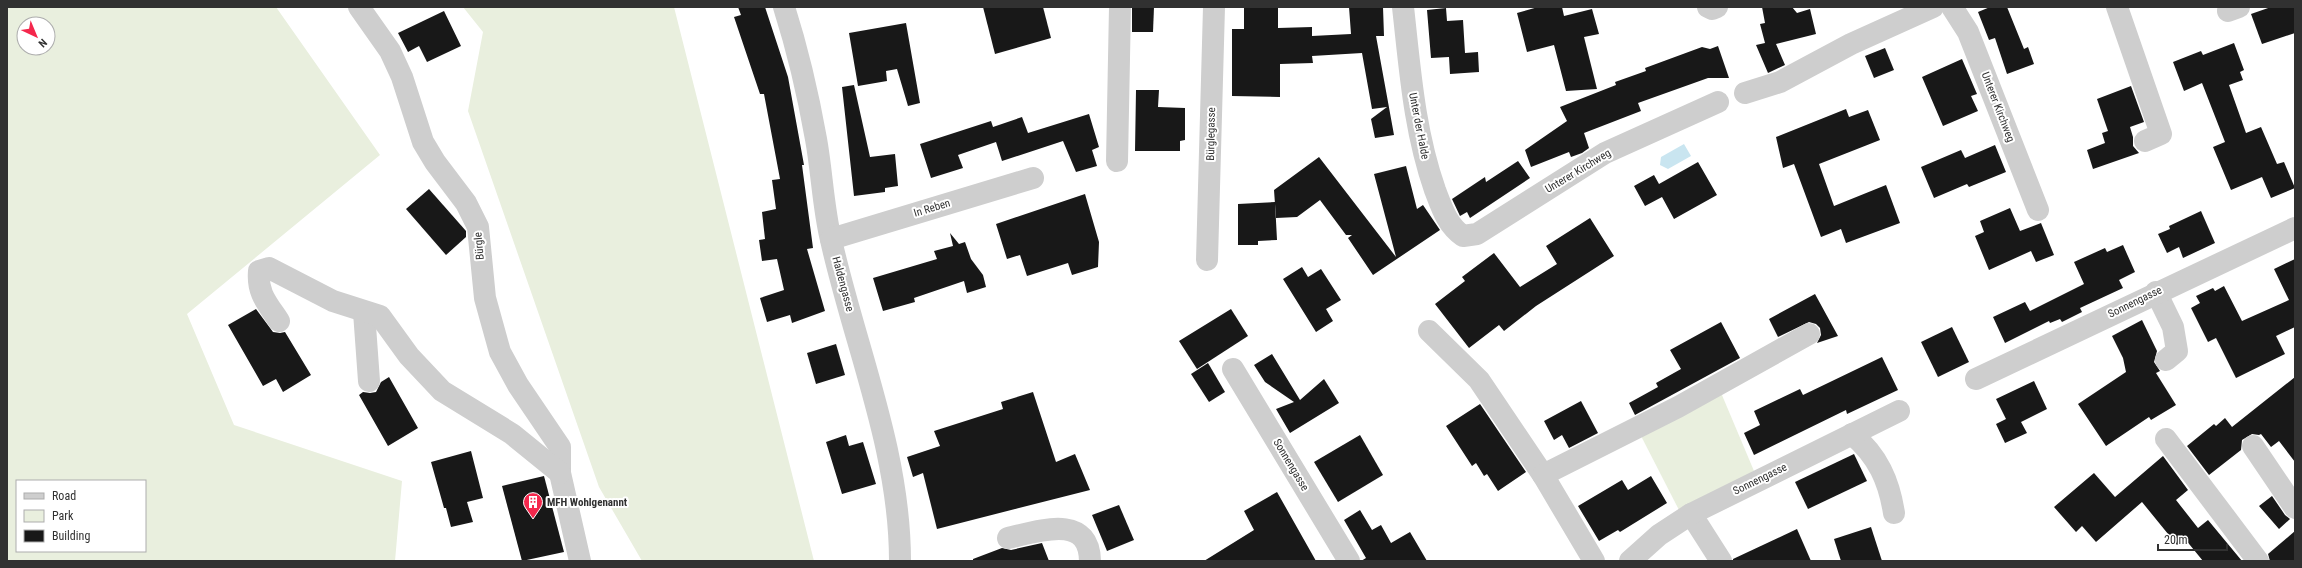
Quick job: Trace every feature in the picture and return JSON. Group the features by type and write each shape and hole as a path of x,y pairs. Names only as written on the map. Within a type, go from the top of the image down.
{"street":[{"name":"Bürgle","path":"360,7 390,52 402,77 423,142 435,162 466,203 478,227 484,298 500,352 518,385 560,447 560,472 580,561"},
{"name":"Haldengasse","path":"784,7 800,59 813,121 831,239 877,405 895,489 900,561"},
{"path":"1117,160 1120,7"},
{"name":"Bürglegasse","path":"1207,260 1214,7"},
{"name":"Unter der Halde","path":"1403,7 1414,108 1424,159 1452,228 1463,236"},
{"path":"1708,7 1712,9 1717,7"},
{"path":"1745,92 1780,82 1851,44 1933,7"},
{"name":"Unterer Kirchweg","path":"1952,7 1974,46 2038,210"},
{"path":"2117,7 2160,134 2145,141"},
{"name":"Unterer Kirchweg","path":"1463,236 1477,234 1605,153 1718,102"},
{"name":"In Reben","path":"831,239 1033,178"},
{"name":"Sonnengasse","path":"1976,379 2156,292 2295,228"},
{"path":"279,320 263,298 258,285 259,271 268,268 333,301 380,316 409,356 442,391 512,434 560,472"},
{"path":"2156,292 2173,327 2176,351 2166,360"},
{"path":"364,312 369,381"},
{"path":"1429,331 1479,380 1543,475 1594,561"},
{"path":"1543,475 1678,407 1809,334"},
{"name":"Sonnengasse","path":"1233,369 1349,561"},
{"name":"Sonnengasse","path":"1630,561 1659,535 1691,514 1899,411"},
{"path":"1852,434 1863,443 1881,466 1891,490 1894,513"},
{"path":"2166,439 2258,561"},
{"path":"2253,446 2295,508"},
{"path":"1691,514 1721,561"},
{"path":"1008,538 1048,529 1072,530 1083,536 1089,550 1090,561"}],"green space":[{"path":"7,7 276,7 380,155 187,314 234,425 402,481 395,561 7,561"},
{"path":"463,7 674,7 814,561 642,561 599,487 468,111 483,32"},
{"path":"1719,388 1754,471 1680,512 1639,432"}],"water":[{"path":"1684,144 1691,156 1668,169 1660,165 1661,157"}],"building":[{"path":"738,7 765,7 788,77 804,165 802,165 813,248 807,249 825,311 792,323 790,315 767,322 760,298 784,290 777,259 762,261 759,240 765,239 762,212 776,209 772,180 780,179 764,94 760,94 734,17 741,15"},
{"path":"983,7 1043,7 1051,38 995,54"},
{"path":"1132,7 1154,7 1153,32 1132,32"},
{"path":"1244,7 1278,7 1278,28 1312,27 1312,36 1351,34 1349,7 1383,7 1384,36 1376,36 1394,135 1375,138 1371,119 1387,107 1372,109 1362,53 1312,56 1313,63 1280,64 1280,97 1232,96 1232,29 1244,29"},
{"path":"1538,7 1562,7 1564,16 1592,9 1599,34 1584,37 1597,89 1566,91 1554,45 1527,52 1517,13"},
{"path":"1762,7 1792,7 1797,13 1810,9 1816,34 1776,44 1785,65 1768,73 1756,45 1765,43 1760,24 1765,23"},
{"path":"1990,7 2007,7 2024,49 2028,47 2034,64 2007,74 1995,38 1989,40 1978,12"},
{"path":"2271,7 2295,7 2295,33 2262,44 2251,14"},
{"path":"1446,8 1447,21 1463,20 1465,53 1478,52 1479,72 1450,74 1449,57 1431,58 1427,10"},
{"path":"444,11 461,46 427,62 419,46 408,52 398,33"},
{"path":"906,23 920,103 908,106 897,69 886,71 887,81 858,86 849,33"},
{"path":"2234,43 2244,70 2240,72 2243,80 2229,85 2246,133 2261,127 2277,164 2284,162 2295,188 2271,198 2262,177 2231,190 2213,147 2225,142 2202,83 2184,91 2173,62 2201,51 2203,55"},
{"path":"1718,46 1729,78 1708,78 1638,103 1641,111 1584,133 1589,148 1582,153 1571,157 1569,152 1531,167 1525,150 1567,121 1560,107 1616,85 1615,82 1646,71 1645,68 1702,47 1710,49"},
{"path":"1885,48 1894,70 1874,78 1865,56"},
{"path":"1962,59 1977,94 1971,96 1978,111 1943,126 1922,77"},
{"path":"854,85 870,157 895,154 898,186 885,188 885,192 854,196 842,87"},
{"path":"2131,86 2144,122 2130,127 2133,137 2133,146 2139,153 2093,169 2087,150 2105,143 2102,133 2108,131 2097,99"},
{"path":"1136,90 1159,90 1158,107 1185,108 1185,140 1180,141 1180,151 1135,151"},
{"path":"1846,109 1849,117 1868,110 1880,140 1819,164 1834,206 1886,185 1900,223 1846,243 1841,229 1821,237 1794,164 1783,168 1776,137"},
{"path":"1089,114 1099,147 1092,150 1097,166 1076,172 1063,141 1002,161 996,142 958,155 963,168 931,178 920,144 991,121 993,127 1022,117 1028,133"},
{"path":"1995,145 2006,172 1969,187 1967,184 1934,198 1921,167 1961,150 1965,158"},
{"path":"1319,157 1396,257 1374,174 1406,166 1417,209 1423,205 1440,230 1373,275 1348,238 1352,235 1346,235 1320,200 1297,217 1276,218 1274,190"},
{"path":"1518,161 1530,178 1470,218 1467,212 1460,216 1452,199 1485,177 1486,182"},
{"path":"1698,162 1717,195 1674,219 1662,197 1645,206 1634,186 1654,175 1659,184"},
{"path":"429,189 466,231 466,237 446,255 406,209"},
{"path":"1085,194 1099,242 1098,267 1072,275 1068,263 1027,276 1020,255 1007,259 996,224"},
{"path":"1275,202 1277,240 1258,241 1258,245 1238,245 1238,204"},
{"path":"2010,208 2020,231 2041,223 2054,255 2036,262 2031,251 1989,270 1975,236 1984,232 1980,221"},
{"path":"2201,211 2215,243 2183,258 2179,247 2167,253 2158,234 2170,229 2169,226"},
{"path":"1590,218 1614,256 1536,306 1504,331 1499,325 1469,348 1435,304 1465,281 1462,277 1494,253 1520,287 1557,264 1546,246"},
{"path":"950,233 959,244 965,242 971,259 983,275 986,287 967,293 964,281 914,298 915,302 883,311 873,278 937,259 934,251 953,246"},
{"path":"2123,245 2135,272 2119,280 2123,288 2080,308 2082,312 2062,322 2060,319 2050,323 2049,321 2005,343 1993,317 2025,302 2030,311 2084,284 2074,262 2105,248 2107,252"},
{"path":"2295,259 2295,327 2276,336 2285,354 2236,378 2216,338 2208,342 2191,308 2200,303 2196,296 2213,288 2215,291 2224,286 2242,321 2289,300 2274,269"},
{"path":"1302,267 1308,277 1321,269 1341,300 1326,309 1333,321 1316,332 1283,279"},
{"path":"1815,294 1838,336 1817,343 1821,335 1820,328 1816,324 1809,322 1778,337 1769,319"},
{"path":"256,309 273,332 285,332 311,375 283,392 276,379 263,386 228,325"},
{"path":"1231,309 1248,336 1197,369 1179,341"},
{"path":"2142,320 2157,351 2154,362 2160,371 2156,373 2176,405 2151,420 2149,417 2106,446 2078,404 2126,372 2123,358 2112,336"},
{"path":"1721,322 1740,358 1635,415 1629,403 1658,387 1656,383 1681,369 1670,350"},
{"path":"1952,327 1969,362 1938,377 1921,342"},
{"path":"836,344 845,375 816,384 807,353"},
{"path":"1272,354 1300,400 1324,379 1339,403 1290,433 1276,409 1294,402 1265,382 1254,365"},
{"path":"1882,357 1898,390 1847,414 1846,410 1754,455 1744,433 1760,425 1754,411 1800,389 1803,395"},
{"path":"1208,363 1225,392 1209,402 1191,374"},
{"path":"389,377 418,428 388,446 359,395 363,392 376,392 381,382"},
{"path":"2295,377 2295,462 2279,441 2271,447 2261,434 2252,434 2242,440 2241,450 2209,475 2187,446 2214,424 2216,426 2225,418 2232,427"},
{"path":"2034,381 2047,409 2021,422 2027,433 2005,443 1996,424 2006,419 1996,399"},
{"path":"1033,392 1056,462 1075,454 1090,490 937,529 923,473 913,477 907,457 940,446 934,431 1003,409 1001,402"},
{"path":"1581,401 1598,433 1569,448 1562,435 1554,440 1544,421"},
{"path":"1480,404 1526,472 1498,491 1487,474 1484,476 1476,463 1472,466 1446,426"},
{"path":"846,435 849,446 863,442 876,484 842,494 826,442"},
{"path":"1360,435 1383,475 1338,502 1314,462"},
{"path":"471,451 483,498 467,502 473,522 451,527 431,462"},
{"path":"1854,454 1867,481 1808,509 1795,482"},
{"path":"2163,456 2188,490 2176,500 2198,528 2208,520 2242,561 2203,561 2185,539 2177,545 2142,502 2096,542 2082,526 2076,532 2054,507 2094,473 2115,497"},
{"name":"MFH Wohlgenannt","path":"544,476 564,552 522,561 502,486"},
{"path":"1651,476 1667,503 1620,532 1618,530 1599,541 1578,506 1622,480 1628,490"},
{"path":"1277,492 1316,561 1204,561 1254,530 1244,511"},
{"path":"2272,496 2285,515 2290,519 2279,529 2259,506"},
{"path":"1119,505 1134,540 1107,551 1092,515"},
{"path":"1360,510 1372,530 1381,525 1391,543 1410,532 1427,561 1361,561 1366,558 1344,520"},
{"path":"1871,527 1882,561 1841,561 1834,539"},
{"path":"1797,529 1811,561 1733,561 1733,559"},
{"path":"2295,531 2295,561 2270,561 2268,554"},
{"path":"1042,543 1049,561 973,561 973,559 1002,548 1011,550"}],"place":[{"name":"MFH Wohlgenannt","path":"533,519"}]}
